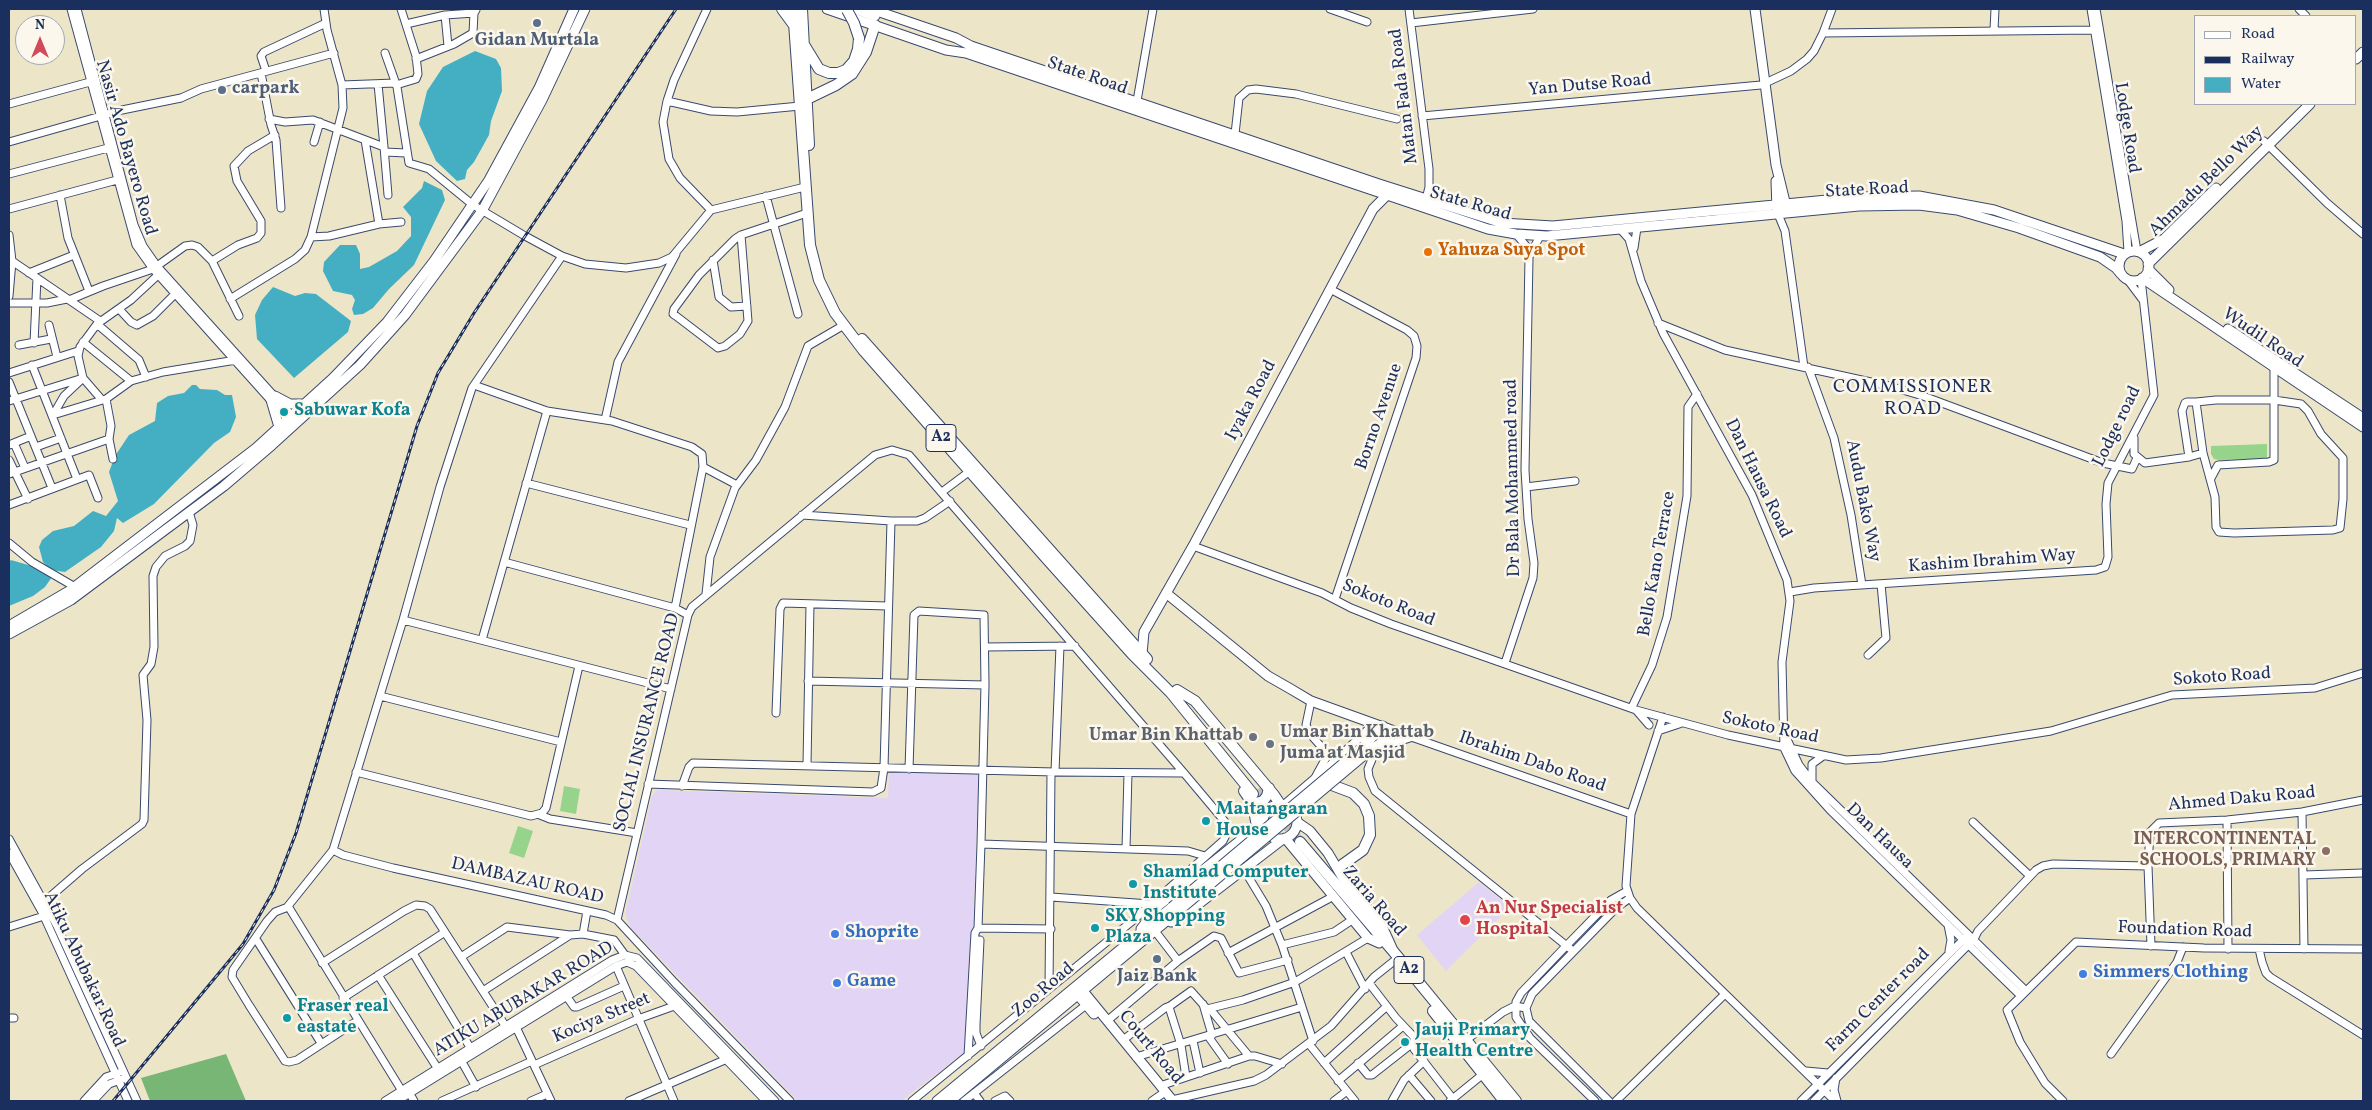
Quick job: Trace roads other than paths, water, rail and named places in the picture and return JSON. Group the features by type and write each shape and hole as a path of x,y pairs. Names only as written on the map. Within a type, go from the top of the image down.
{"highway":[{"path":"782,9 794,25"},
{"name":"A2","path":"793,9 818,246 827,282 844,317 1174,691 1254,796"},
{"name":"A2","path":"802,9 805,187 810,245 820,280 830,304 844,325 1126,647 1174,691"},
{"path":"803,43 820,69 834,74 846,70 854,61 859,38 849,9"},
{"path":"804,103 852,74 866,52 875,25"},
{"path":"1174,691 1195,701 1282,805"},
{"path":"1329,784 1353,793 1364,804 1369,816 1370,835 1363,850 1342,865"},
{"path":"1254,796 1263,801 1267,796 1269,788"},
{"path":"1254,796 1259,825"},
{"name":"Zaria Road","path":"1504,1101 1482,1075 1394,956 1326,867 1298,843 1379,942 1394,956 1516,1101"}],"main road":[{"path":"410,302 473,205 539,88 574,9"},
{"path":"9,634 63,605 256,448 279,427 293,421 304,404 360,365 482,211 542,100 585,9"},
{"name":"State Road","path":"827,9 946,50 968,50 1137,101 1235,134 1424,204 1488,230 1540,236 1637,228 1866,196 1935,198 1994,210 2132,252"},
{"path":"849,9 968,50"},
{"name":"State Road","path":"870,9 956,38 968,50 1377,188"},
{"path":"1750,9 1782,209"},
{"path":"1755,9 1763,84"},
{"name":"Ahmadu Bello Way","path":"2267,143 2301,105"},
{"name":"Ahmadu Bello Way","path":"2132,252 2164,239 2309,105"},
{"name":"Ahmadu Bello Way","path":"2148,266 2238,171"},
{"path":"1373,209 1377,188"},
{"name":"Iyaka Road","path":"1144,632 1193,546 1373,209 1388,192"},
{"name":"State Road","path":"1424,204 1487,220 1535,227 1782,209 1919,205 1957,210 1999,221 2090,253 2108,262 2124,277"},
{"path":"2132,252 2147,259 2148,266 2142,278 2124,277 2118,266 2132,252"},
{"name":"Wudil Road","path":"2148,266 2163,285 2363,427"},
{"name":"Wudil Road","path":"2142,278 2274,364 2363,418"},
{"path":"9,626 110,565 189,512 240,473 329,388"},
{"path":"273,398 290,404 304,404"},
{"path":"273,398 279,427"},
{"name":"Ibrahim Dabo Road","path":"1166,593 1268,676 1311,701 1397,732"},
{"path":"1127,638 1144,632 1142,654"},
{"path":"1174,910 1329,784 1367,748 1379,725"},
{"path":"1136,937 1158,906 1259,825 1267,810 1282,805 1379,725"},
{"path":"1174,910 1367,748 1397,732"},
{"path":"1282,805 1292,810 1297,822 1310,831 1328,853 1344,880 1382,926 1394,956"},
{"path":"1158,929 1182,916 1243,868 1293,834 1297,822"},
{"path":"1259,825 1266,834 1277,839 1284,839"},
{"path":"1284,839 1368,938 1379,942"},
{"name":"Zoo Road","path":"950,1101 990,1074 1034,1032 1158,929 1174,910"},
{"name":"Zoo Road","path":"937,1101 1136,937 1174,910"},
{"name":"Court Road","path":"1080,993 1086,1005 1166,1096"},
{"name":"Court Road","path":"1080,993 1123,1040 1166,1096"}],"street":[{"name":"Nasir Ado Bayero Road","path":"71,9 90,82 102,116 108,148 133,239 175,294 293,421"},
{"path":"77,9 102,116 136,230 143,246 156,270 273,398"},
{"path":"230,299 295,259 305,250 311,237 343,108 342,85 324,9"},
{"path":"342,85 395,84 417,78 416,59 401,9"},
{"path":"707,9 674,80 663,122 669,159 680,178 710,210"},
{"path":"1137,101 1153,9"},
{"path":"1330,9 1367,22"},
{"name":"Matan Fada Road","path":"1410,9 1429,180 1424,204"},
{"path":"1411,23 1533,9"},
{"path":"1763,84 1791,71 1807,60 1823,33 1832,9"},
{"path":"1994,30 1995,9"},
{"name":"Lodge Road","path":"2091,9 2132,252"},
{"name":"Lodge Road","path":"2096,9 2132,252"},
{"path":"406,24 444,13 475,11 474,32 448,46 416,59"},
{"path":"444,13 448,46"},
{"path":"281,208 275,135 269,120 261,56 264,52 326,23"},
{"path":"1823,33 2094,30"},
{"path":"9,142 102,116 181,98 201,89 334,52"},
{"path":"385,53 395,84 408,162 429,169 482,211 562,256 598,266 634,268 659,263 672,256 710,210 805,187"},
{"path":"9,104 90,82"},
{"path":"378,84 388,194"},
{"name":"Yan Dutse Road","path":"1422,116 1763,84"},
{"path":"1235,134 1239,98 1248,90 1256,89 1296,94 1397,119"},
{"path":"667,101 711,111 737,112 804,103"},
{"path":"269,120 285,122 309,120 320,122 385,149 406,153"},
{"path":"314,142 320,122"},
{"path":"212,260 238,245 257,238 261,233 261,221 237,181 234,166 248,151 275,135"},
{"path":"365,140 379,224"},
{"path":"2267,143 2327,204 2363,234"},
{"path":"9,174 108,148"},
{"path":"9,209 117,180"},
{"path":"60,195 65,215 64,227 89,291"},
{"path":"766,196 798,314"},
{"name":"Audu Bako Way","path":"1782,209 1806,367 1834,438 1851,515 1862,585"},
{"path":"740,235 748,321 740,334 725,346 718,348 673,314 674,309 713,260 740,235 807,213"},
{"path":"311,237 335,235 379,224 401,222"},
{"name":"Dan Hausa Road","path":"1634,250 1637,228"},
{"name":"Dan Hausa Road","path":"1620,230 1629,238 1634,250 1641,281 1658,323 1752,495 1787,580 1790,592 1782,662 1784,748"},
{"path":"1516,234 1527,247 1529,258"},
{"path":"9,235 12,261 9,296"},
{"path":"1529,258 1540,236"},
{"path":"114,458 109,439 111,426 104,400 83,378 78,351 99,323 119,309 156,270 181,248 190,245 198,247 212,260 239,316"},
{"path":"605,420 618,362 679,248"},
{"path":"29,273 74,256"},
{"path":"357,1021 297,1060 285,1061 232,975 275,912 288,907 333,850 403,620 440,488 474,385 562,256"},
{"name":"Dr Bala Mohammed road","path":"1505,663 1533,578 1534,564 1526,487 1529,258"},
{"path":"713,260 719,297 731,307 747,306"},
{"path":"12,261 68,299 99,323 139,360 146,377"},
{"path":"9,303 55,303 156,270"},
{"path":"2124,277 2142,300"},
{"path":"34,343 37,278"},
{"name":"Lodge road","path":"2106,567 2108,558 2107,493 2111,474 2134,435 2154,395 2155,388 2142,300 2142,278"},
{"name":"Borno Avenue","path":"1330,289 1407,330 1414,336 1417,346 1413,367 1335,600"},
{"path":"119,309 131,322 137,325 153,316 175,294"},
{"path":"1658,323 1726,350 1889,386 1923,396 2103,464 2132,468 2138,458"},
{"path":"49,325 56,357"},
{"path":"706,594 710,557 737,485 756,460 785,407 808,346 844,325"},
{"path":"1669,346 1680,332"},
{"path":"19,345 51,339"},
{"path":"83,342 131,381"},
{"path":"9,373 78,351"},
{"path":"53,415 104,400 131,381 236,360"},
{"path":"2211,478 2218,465 2269,462 2274,460 2274,364"},
{"path":"32,365 44,390 77,479"},
{"path":"12,400 83,378"},
{"path":"53,415 64,396 83,378"},
{"path":"9,382 12,400 31,436 52,488"},
{"path":"474,385 547,411 605,420 692,447 702,454 703,467 675,608"},
{"name":"Bello Kano Terrace","path":"1634,708 1652,665 1667,617 1687,496 1688,407 1697,394"},
{"path":"2189,457 2182,408 2185,403 2196,402 2274,400 2301,404 2308,411 2321,434 2343,458 2343,499 2340,528 2333,530 2221,533 2216,527 2215,497 2203,453 2196,402"},
{"path":"482,640 547,411"},
{"path":"2134,435 2133,448 2138,458 2146,463 2189,457 2203,453"},
{"path":"25,468 12,444 31,436"},
{"path":"36,447 61,438"},
{"path":"12,472 109,439"},
{"name":"SOCIAL INSURANCE ROAD","path":"617,920 688,615 692,607 875,455 892,450 909,455 942,492"},
{"path":"9,460 12,472 28,498"},
{"path":"703,467 737,485"},
{"path":"912,1101 1131,922 1223,841 1228,831 1226,823 1184,773 942,492 970,471"},
{"path":"9,506 52,488 91,476 98,498"},
{"path":"1526,487 1575,481"},
{"path":"526,483 690,525"},
{"path":"802,515 918,521 950,501"},
{"path":"44,902 82,869 142,824 144,820 147,720 143,675 151,664 154,647 153,576 156,567 165,556 185,546 190,541 193,525 189,512"},
{"path":"648,784 872,792 881,788 884,768 891,521"},
{"path":"9,543 32,562 72,589 9,621"},
{"name":"Sokoto Road","path":"1193,546 1335,600 1391,624 1680,724 1846,760 1881,758 1996,742 2058,730 2172,695 2315,688 2363,673"},
{"path":"504,562 675,608 688,615"},
{"name":"Kashim Ibrahim Way","path":"1790,592 1862,585 2096,570 2106,567"},
{"path":"1868,655 1886,638 1881,584"},
{"path":"776,713 781,605 787,602 888,606"},
{"path":"807,765 810,604"},
{"path":"910,769 910,682 913,618 916,613 944,612 984,615 983,770 978,928 980,934 976,1033 981,1046"},
{"path":"403,620 671,689"},
{"path":"1048,988 1051,929 1053,772 1060,646"},
{"path":"985,647 1075,646"},
{"path":"540,815 546,808 579,666"},
{"path":"808,680 984,685"},
{"path":"380,696 561,742"},
{"path":"1311,701 1306,725 1310,735 1326,752 1327,756 1313,781"},
{"path":"1634,708 1649,725"},
{"path":"1663,717 1631,814 1628,895 1637,908 1836,1101"},
{"path":"1658,731 1680,724"},
{"name":"Ibrahim Dabo Road","path":"1397,732 1631,814"},
{"name":"Dan Hausa","path":"1785,734 1799,765 1812,782 1968,940"},
{"path":"1410,738 1392,744 1374,757 1368,769 1375,791 1574,951"},
{"path":"1773,745 1792,766"},
{"name":"Dan Hausa","path":"1784,748 1792,766 1830,810 1948,925 1968,940"},
{"path":"1812,782 1812,764 1823,756"},
{"path":"682,786 688,767 693,763 1053,772 1184,773"},
{"path":"356,772 531,816 540,815 550,819 637,833"},
{"path":"1126,849 1128,772"},
{"name":"Ahmed Daku Road","path":"2151,946 2148,866 2150,832 2159,823 2227,820 2302,812 2363,800"},
{"path":"2302,812 2304,949"},
{"path":"2227,820 2228,949"},
{"path":"1973,822 2030,876"},
{"path":"9,839 44,902 77,969 120,1076 136,1101"},
{"path":"981,844 1188,851 1205,856"},
{"name":"DAMBAZAU ROAD","path":"333,850 343,855 393,868 587,911 617,920 790,1101"},
{"name":"Atiku Abubakar Road","path":"9,852 44,916 120,1076 128,1101"},
{"path":"1814,1101 1957,956 1968,940 2030,876 2043,866 2053,864 2148,866"},
{"path":"1243,868 1266,906 1288,960 1311,1042 1324,1063 1355,1101"},
{"path":"2304,875 2363,873"},
{"path":"1595,1101 1530,1038 1516,1017 1516,1006 1521,993 1611,900 1628,895"},
{"path":"1609,1101 1528,1021 1526,1008 1532,994 1628,895"},
{"path":"1051,897 1150,904"},
{"path":"1228,953 1332,897"},
{"path":"322,963 416,905 428,907 483,991 512,1026 533,1063 550,1101"},
{"path":"288,907 357,1021 406,1093 414,1101"},
{"path":"583,934 587,911"},
{"path":"9,927 44,916"},
{"path":"1282,946 1334,932 1352,920"},
{"path":"1948,925 1951,940 1949,952"},
{"path":"461,958 507,927 570,935 583,934 614,940 626,955"},
{"path":"978,928 1051,929"},
{"path":"968,1056 975,933 978,928"},
{"path":"1158,929 1178,961"},
{"path":"343,998 445,932"},
{"path":"483,991 570,935"},
{"path":"1107,1021 1178,961 1216,936 1221,938 1237,972 1241,974 1288,960"},
{"path":"1210,1009 1269,992 1295,982 1368,938"},
{"path":"256,939 321,1043"},
{"path":"1968,940 1979,955 2010,986 2024,994"},
{"path":"1968,940 2024,994"},
{"name":"Farm Center road","path":"1801,1101 1949,952 1968,940"},
{"name":"Foundation Road","path":"2010,1006 2076,942 2228,949 2363,950"},
{"path":"2112,1054 2177,962 2183,947"},
{"path":"2259,949 2266,973 2270,977 2363,1035"},
{"path":"1346,952 1367,986 1414,1037 1414,1049 1452,1100 1482,1075"},
{"path":"413,953 471,1049"},
{"name":"ATIKU ABUBAKAR ROAD","path":"385,1101 406,1093 438,1069 512,1026 612,960 626,955 637,958 775,1101"},
{"path":"1957,956 1979,955"},
{"path":"1152,1101 1166,1096 1254,1081 1282,1064 1331,1026 1394,956"},
{"path":"397,1101 406,1093 462,1062 512,1026 567,997 616,966 627,962 636,966 766,1101"},
{"path":"616,966 674,1101"},
{"path":"378,975 438,1069"},
{"path":"567,997 574,1007 577,1007 624,986"},
{"path":"2010,986 2012,997 2007,1010 2008,1016 2020,1042 2045,1083 2063,1101"},
{"path":"1123,1040 1165,1008 1192,991 1207,1009 1210,1009 1249,1056"},
{"path":"1616,1101 1725,994"},
{"name":"Kociya Street","path":"442,1101 638,1019 674,1006 696,1004"},
{"path":"1203,1004 1210,1036 1228,1064"},
{"path":"964,1101 974,1093 990,1074 1041,1040 1086,1005"},
{"path":"1465,1040 1493,1018 1516,1006 1526,1008"},
{"path":"1169,1007 1181,1045 1186,1077"},
{"path":"1136,1057 1302,1007"},
{"path":"1324,1063 1386,1007"},
{"path":"1338,1080 1403,1026"},
{"path":"1034,1032 1041,1040"},
{"path":"1193,1041 1200,1072"},
{"path":"1358,1064 1368,1075 1372,1075 1414,1042"},
{"path":"1166,1096 1186,1077 1249,1056 1282,1064"},
{"path":"629,1101 727,1059"},
{"path":"1392,1101 1404,1080 1424,1061"},
{"path":"462,1062 476,1087"},
{"path":"1803,1070 1815,1073 1828,1073"},
{"path":"1409,1075 1431,1101"},
{"path":"84,1101 106,1077 120,1076"},
{"path":"93,1101 109,1084 120,1076"},
{"path":"1836,1101 1834,1090 1837,1076"},
{"path":"1334,1101 1347,1091"},
{"path":"974,1093 980,1101"},
{"path":"531,1101 547,1094"},
{"path":"775,1101 783,1094"},
{"path":"995,1101 1005,1096 1010,1101"}],"water":[{"path":"475,51 496,59 501,68 502,91 491,121 489,135 474,162 467,170 465,179 457,181 436,161 419,124 427,91 443,67"},
{"path":"424,181 442,190 445,200 414,265 389,289 373,308 363,314 354,315 352,309 355,300 352,295 333,291 323,271 324,262 340,245 356,245 360,254 360,269 369,267 397,251 411,236 411,217 403,207 422,188"},
{"path":"273,287 295,296 305,293 316,294 351,321 348,332 294,378 257,339 255,315 262,300"},
{"path":"192,385 196,385 200,389 217,390 225,395 232,395 236,417 230,432 214,443 154,504 123,523 117,518 114,531 101,547 65,572 51,570 43,562 39,547 42,540 53,531 74,526 93,511 106,516 118,501 109,472 115,456 129,435 155,421 157,403 168,396 184,393"},
{"path":"11,560 35,567 52,577 45,587 33,596 9,606 9,562"}],"tunnel":[{"path":"1258,789 1300,842"}],"railway":[{"path":"113,1101 243,944 274,890 296,833 417,426 438,373 474,313 676,9"}],"place":[{"name":"Gidan Murtala","path":"537,23"},
{"name":"carpark","path":"222,90"},
{"name":"Yahuza Suya Spot","path":"1428,252"},
{"name":"Sabuwar Kofa","path":"284,412"},
{"name":"Umar Bin Khattab","path":"1253,737"},
{"name":"Umar Bin Khattab Juma'at Masjid","path":"1270,744"},
{"name":"Maitangaran House","path":"1206,821"},
{"name":"INTERCONTINENTAL SCHOOLS, PRIMARY","path":"2326,851"},
{"name":"Shamlad Computer Institute","path":"1133,884"},
{"name":"An Nur Specialist Hospital","path":"1465,920"},
{"name":"SKY Shopping Plaza","path":"1095,928"},
{"name":"Shoprite","path":"835,934"},
{"name":"Jaiz Bank","path":"1157,959"},
{"name":"Simmers Clothing","path":"2083,974"},
{"name":"Game","path":"837,983"},
{"name":"Fraser real eastate","path":"287,1018"},
{"name":"Jauji Primary Health Centre","path":"1405,1042"}],"district":[{"name":"COMMISSIONER ROAD","path":"1913,400"}]}
